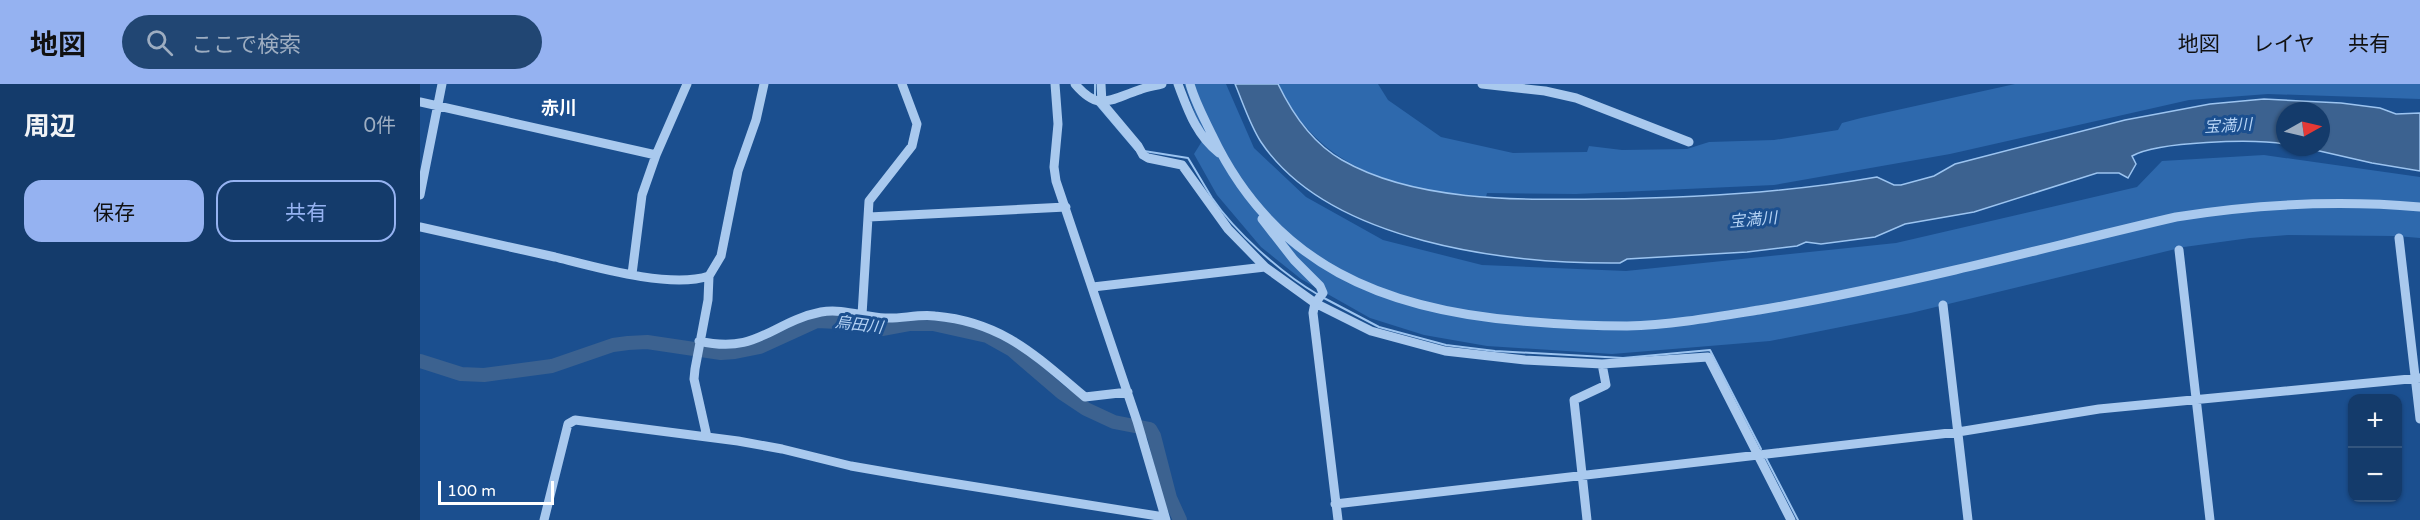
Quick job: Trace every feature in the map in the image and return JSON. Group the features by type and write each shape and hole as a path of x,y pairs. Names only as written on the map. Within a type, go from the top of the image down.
{"street":[{"path":"420,195 442,84"},
{"path":"632,274 642,195 656,154 687,84"},
{"path":"707,437 694,379 708,300 709,276 721,256 738,171 756,120 764,84"},
{"path":"862,315 869,201 912,146 917,124 902,84"},
{"path":"544,520 571,421 773,447 851,466 1165,518 1128,392 1056,181 1054,167 1058,124 1055,84"},
{"path":"1075,84 1090,98 1102,103 1148,158 1182,165 1228,229 1265,267 1316,303 1371,330 1445,351 1525,360 1602,364 1708,357 1791,520"},
{"path":"1101,84 1102,103"},
{"path":"1102,103 1139,89 1162,84"},
{"path":"1178,84 1186,109 1198,131 1210,146 1222,155"},
{"path":"1190,84 1222,155 1254,203 1263,222 1294,260 1320,286 1323,293 1313,313 1338,520"},
{"path":"1482,84 1563,95 1689,142"},
{"path":"1563,95 1565,84"},
{"path":"420,102 656,154"},
{"path":"1254,203 1281,232 1312,257 1367,287 1407,302 1449,312 1499,319 1629,326 1722,316 1902,283 2176,217 2223,210 2333,203 2420,207"},
{"path":"869,217 1066,207"},
{"path":"420,227 632,274 670,279 698,279 709,276"},
{"path":"2399,238 2418,378 2420,419"},
{"path":"2179,250 2210,520"},
{"path":"1093,287 1265,267"},
{"path":"1943,305 1968,520"},
{"path":"699,344 738,345 757,340 802,318 821,312 836,311 886,318 933,316 970,322 998,331 1031,351 1085,398 1128,392"},
{"path":"1587,520 1574,400 1606,385 1602,364"},
{"path":"1335,504 1958,432 2099,409 2418,378"}],"shaded area":[{"path":"1184,84 1226,84 1254,148 1306,197 1383,240 1482,265 1626,271 1896,243 2137,187 2162,161 2264,155 2420,177 2420,238 2288,235 2184,247 1911,313 1770,341 1612,354 1487,346 1424,335 1370,318 1301,279 1261,247 1217,195 1194,154 1204,138"},
{"path":"1278,84 1378,84 1388,100 1441,137 1513,153 1587,152 1589,146 1622,150 1687,149 1709,142 1774,140 1838,130 1842,123 1861,118 2015,84 2420,84 2420,99 2268,94 2189,100 1950,154 1774,185 1576,194 1487,193 1486,197 1421,188 1392,181 1364,170 1339,156 1316,137 1295,114"}],"water":[{"name":"宝満川","path":"1235,84 1278,84 1296,116 1321,145 1342,160 1371,174 1402,184 1468,196 1600,199 1705,196 1774,191 1877,177 1894,185 1901,185 1934,176 1955,164 2125,120 2210,104 2264,99 2322,102 2276,102 2276,143 2207,142 2145,151 2132,156 2136,164 2128,178 2119,173 2097,173 1974,212 1905,224 1875,237 1821,244 1806,242 1797,246 1747,252 1627,259 1620,263 1526,259 1475,252 1424,241 1375,225 1330,204 1291,176 1261,142"},
{"path":"2330,102 2380,108 2396,114 2420,113 2420,171 2330,153"}],"waterway":[{"path":"1095,84 1095,96"},
{"path":"1097,104 1136,150"},
{"path":"1144,151 1188,158 1212,198 1246,238 1274,263 1317,294"},
{"path":"1322,297 1379,327 1446,345 1495,351 1623,358 1710,350 1761,449"},
{"name":"烏田川","path":"420,361 461,374 484,375 552,366 613,345 628,343 647,342 721,353 735,352 760,347 817,321 859,323 882,329 909,324 933,324 987,336 1012,350 1062,393 1086,409 1114,422 1150,429 1154,436 1170,498 1180,520"},
{"path":"1766,458 1798,520"}],"district":[{"name":"赤川","path":"559,108"}]}
